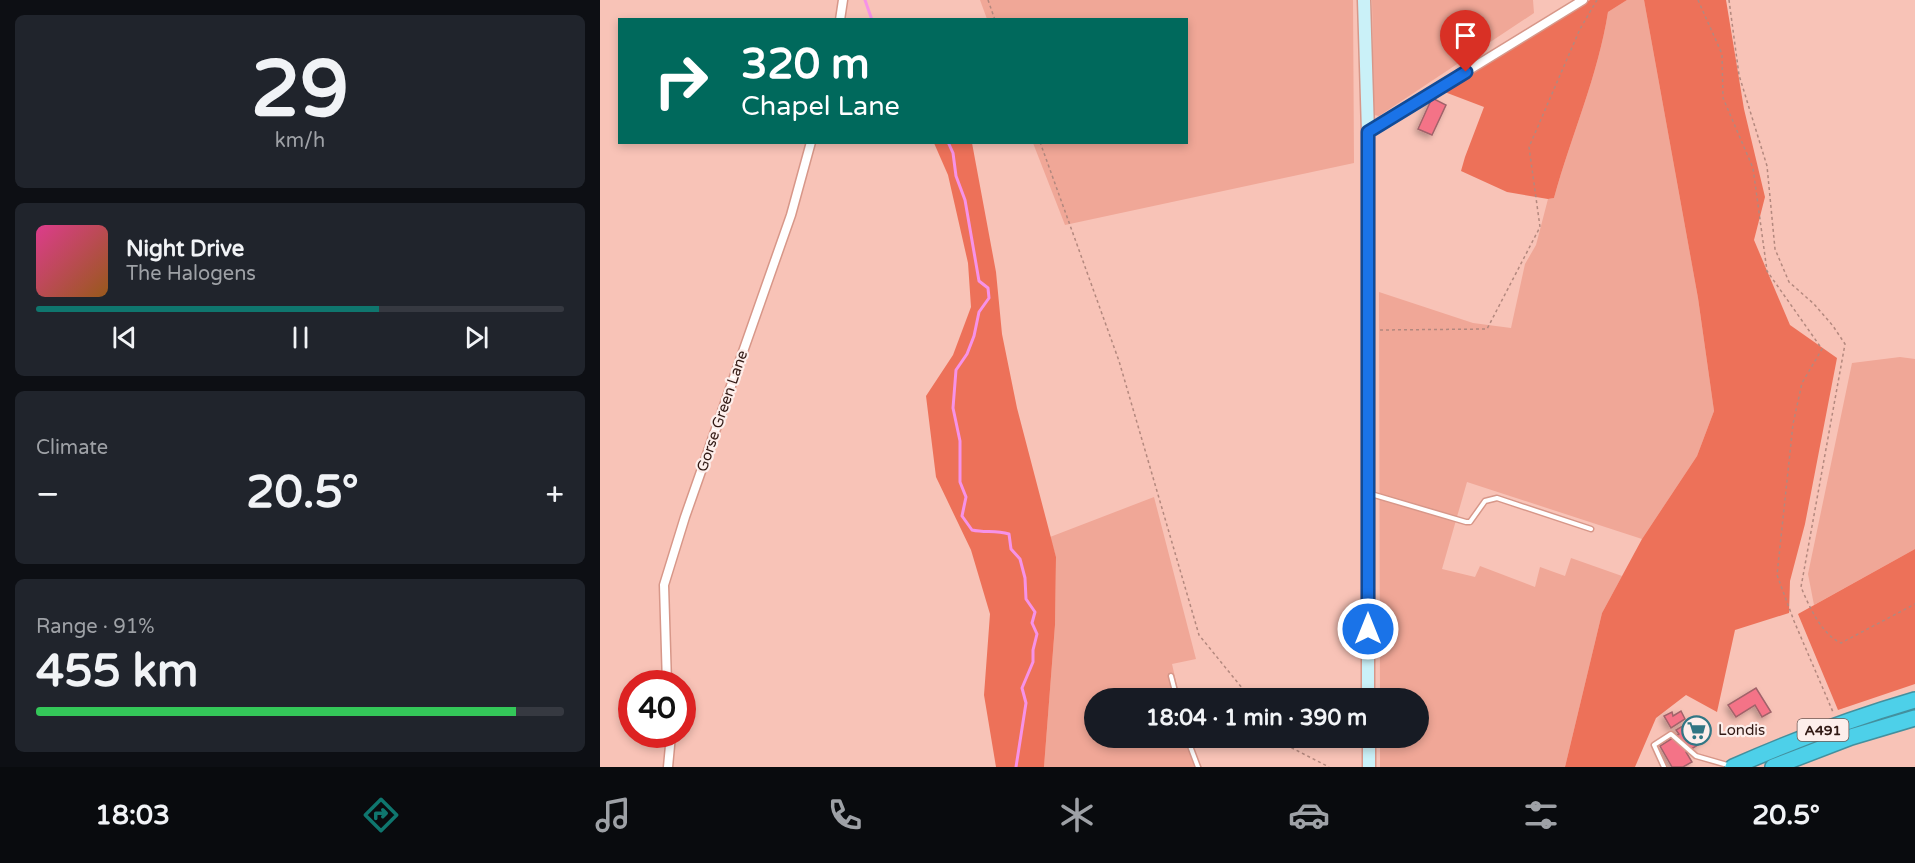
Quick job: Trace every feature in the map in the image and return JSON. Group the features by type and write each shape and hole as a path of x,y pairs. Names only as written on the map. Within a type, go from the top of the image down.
{"highway":[{"name":"A491","path":"1733,767 1838,724 1915,700"},
{"name":"A491","path":"1773,767 1851,736 1915,718"}],"street":[{"path":"840,18 843,0"},
{"path":"1364,0 1368,132 1368,688"},
{"path":"1368,132 1583,0"},
{"name":"Gorse Green Lane","path":"667,670 664,585 692,495 791,215 810,144"},
{"path":"668,767 670,748"},
{"path":"1369,748 1369,767"}],"lane":[{"path":"1368,493 1466,522 1473,519 1485,501 1497,498 1592,530"},
{"path":"1171,676 1174,688"},
{"path":"1664,767 1654,745 1671,734 1696,756 1733,767"},
{"path":"1191,748 1198,767"}],"path":[{"path":"988,0 994,18"},
{"path":"1368,330 1487,328 1539,227 1529,147 1580,29 1598,0"},
{"path":"1698,0 1722,54 1724,98 1753,168 1767,270 1822,349 1802,383 1793,424 1777,575 1838,724"},
{"path":"1729,0 1739,75 1767,166 1775,249 1789,282 1814,304 1845,344 1800,587 1819,621 1833,639 1841,643 1915,604"},
{"path":"1041,144 1119,361 1199,635 1242,688"},
{"path":"1292,748 1329,767"}],"shaded area":[{"path":"980,0 1353,0 1354,163 1065,225 1033,144 1188,144 1188,18 987,18"},
{"path":"1372,0 1533,0 1534,13 1379,116 1374,115"},
{"path":"1590,0 1627,0 1608,12 1598,59 1554,198 1507,192 1461,171 1484,107 1442,91"},
{"path":"1627,0 1644,0 1698,298 1714,411 1697,456 1642,539 1467,482 1442,569 1475,577 1480,566 1535,587 1540,567 1565,576 1571,558 1622,576 1602,613 1565,767 1380,767 1380,748 1429,748 1429,688 1380,688 1379,292 1473,323 1511,328 1525,264 1536,245 1548,199 1554,198 1598,59 1608,12"},
{"path":"1644,0 1726,0 1744,109 1765,197 1754,240 1790,325 1837,358 1805,524 1790,581 1789,613 1735,630 1717,712 1686,695 1656,718 1635,767 1565,767 1602,613 1642,539 1697,456 1714,411 1698,298"},
{"path":"934,144 972,144 996,272 1002,334 1017,408 1056,557 1055,625 1044,767 996,767 984,695 990,614 971,550 936,477 926,396 953,355 971,307 968,263 948,175"},
{"path":"1900,357 1915,359 1915,549 1814,605 1808,574 1852,363"},
{"path":"1154,497 1196,659 1172,664 1177,688 1084,688 1084,748 1192,748 1202,767 1044,767 1055,625 1056,557 1050,537"},
{"path":"1915,549 1915,684 1838,710 1798,614"}],"building":[{"path":"1432,98 1446,105 1432,135 1418,129"},
{"path":"1756,688 1771,712 1762,717 1755,705 1736,717 1728,705"},
{"path":"1681,711 1685,719 1671,728 1664,716 1672,712 1673,716"},
{"path":"1696,717 1708,737 1697,743 1686,724"},
{"path":"1686,724 1698,745 1686,752 1692,762 1683,767 1672,767 1660,746 1679,734 1676,730"}],"waterway":[{"path":"865,0 871,18"},
{"path":"949,144 953,153 956,176 965,200 979,281 988,288 989,298 979,312 967,354 956,370 953,408 960,441 960,482 966,497 962,516 972,530 1009,534 1011,549 1020,559 1025,578 1026,599 1035,612 1032,623 1037,634 1033,662 1022,688 1026,703 1016,767"}],"place":[{"name":"Londis","path":"1697,730"}],"route":[{"path":"1368,629 1368,132 1466,72"}]}
